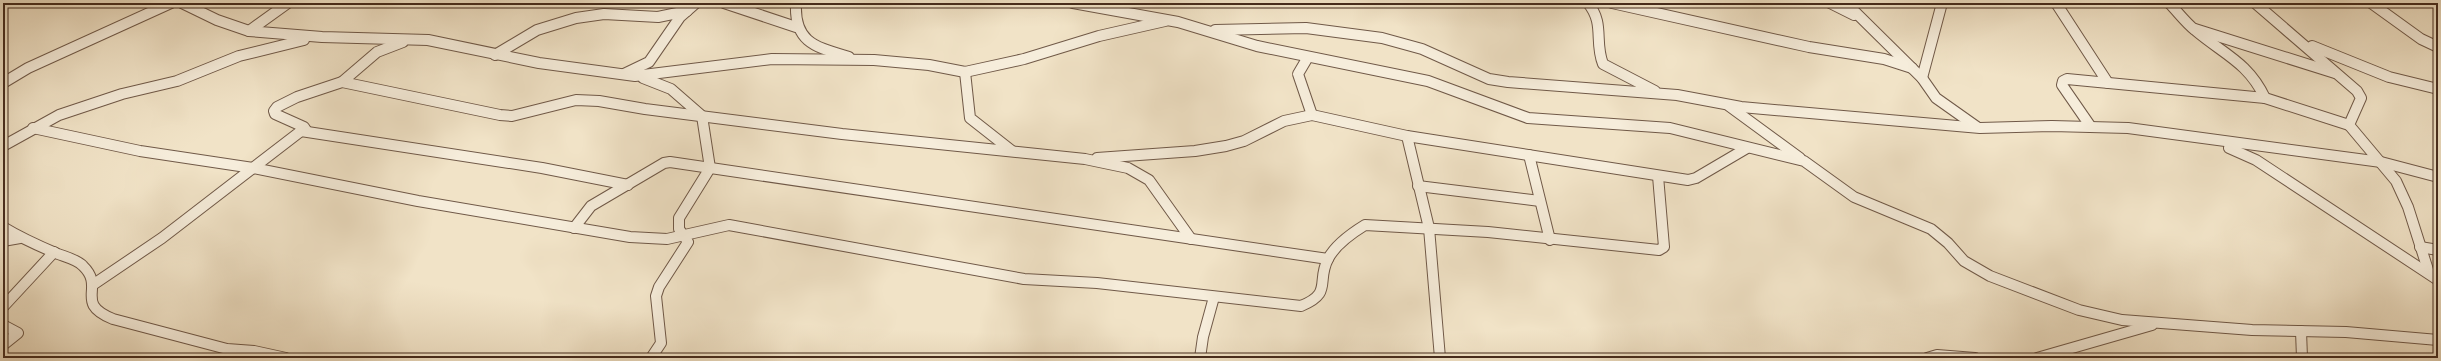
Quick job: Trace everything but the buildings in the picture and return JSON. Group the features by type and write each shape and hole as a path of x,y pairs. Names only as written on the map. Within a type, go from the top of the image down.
{"street":[{"path":"3,83 28,68 172,3"},
{"path":"182,3 217,20 249,31 322,37 416,39 446,43 495,55 635,76 772,59 856,60 929,65 965,72 1024,59 1099,36 1167,21"},
{"path":"249,31 288,3"},
{"path":"622,75 649,62 674,24 696,3"},
{"path":"724,3 796,27 809,43 856,60"},
{"path":"796,3 796,27"},
{"path":"1072,3 1167,21 1205,30 1258,46 1428,81 1528,118 1641,124 1670,128 1804,161"},
{"path":"1588,3 1598,16 1601,26 1599,56 1603,64 1661,93"},
{"path":"1612,3 1809,47 1884,59 1912,68"},
{"path":"1830,3 1863,20"},
{"path":"1846,3 1922,78 1936,98 1980,128"},
{"path":"1922,78 1942,3"},
{"path":"2056,3 2108,83"},
{"path":"2169,3 2195,30 2245,66 2259,82 2265,98"},
{"path":"2255,3 2341,75 2361,98 2360,106 2350,118 2350,125"},
{"path":"2371,3 2421,39 2438,47"},
{"path":"495,55 537,30 576,18 604,14 658,17 687,11"},
{"path":"1205,30 1286,28 1332,31 1402,42 1489,78 1582,89 1661,93 1725,104 1980,128 2091,127 2149,130 2212,142 2381,162 2438,177"},
{"path":"2195,30 2341,75"},
{"path":"3,146 33,128 66,112 122,94 177,81 238,56 268,47 322,37"},
{"path":"94,284 162,238 301,131 306,130 304,127 275,114 274,111 288,101 342,82 378,52 396,44 416,39"},
{"path":"2301,42 2364,69 2399,81 2438,89"},
{"path":"1308,57 1298,74 1312,115"},
{"path":"965,72 970,118 1013,152"},
{"path":"635,76 662,84 671,89 702,116 710,168 679,218 677,224 682,235 688,242 686,249 658,287 656,296 661,343 651,358"},
{"path":"2091,127 2062,85 2063,81 2108,83 2265,98 2350,125 2381,162 2402,193 2429,273"},
{"path":"342,82 506,116 518,115 557,103 576,100 600,101 645,109 842,134 1085,159 1128,168 1149,180 1192,239"},
{"path":"1725,104 1854,197 1931,229 1948,243 1964,261 1990,276 2079,310 2122,320 2301,331 2438,342"},
{"path":"1085,159 1195,151 1226,146 1244,141 1284,121 1312,115 1407,136 1688,180 1696,178 1747,148"},
{"path":"33,128 140,151 253,168 418,201 574,228 656,240 729,225 1024,278 1097,283 1302,306 1310,303 1318,297 1323,288 1328,259 1356,230 1365,225 1488,232 1550,240 1659,250 1664,247 1658,176"},
{"path":"301,131 542,168 628,185"},
{"path":"1407,136 1429,228 1440,358"},
{"path":"2212,142 2242,152 2256,160 2438,280"},
{"path":"1529,155 1550,240"},
{"path":"574,228 591,206 664,163 670,162 1328,259"},
{"path":"1418,186 1540,201"},
{"path":"3,227 20,238 82,264 89,271 94,284 92,306 98,313 113,319 227,349 286,358"},
{"path":"3,241 20,238"},
{"path":"2420,247 2438,250"},
{"path":"3,307 54,252"},
{"path":"1200,358 1203,337 1214,297"},
{"path":"2037,358 2159,323"},
{"path":"3,325 16,330 18,334 3,345"},
{"path":"2301,331 2302,358"},
{"path":"1927,358 1937,355 1975,358"}]}
